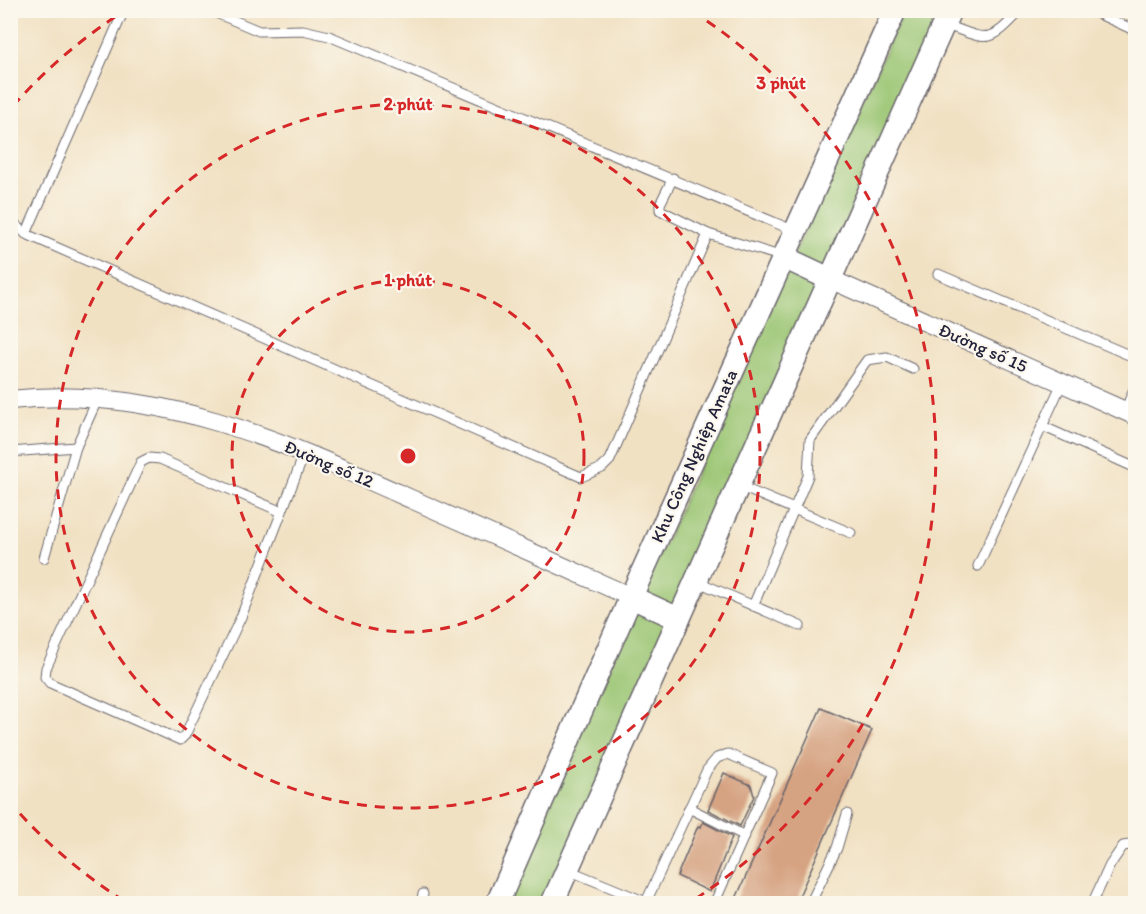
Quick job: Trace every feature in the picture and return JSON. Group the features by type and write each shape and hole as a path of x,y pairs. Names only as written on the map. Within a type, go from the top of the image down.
{"street":[{"name":"Khu Công Nghiệp Amata","path":"497,903 631,597 895,10"},
{"path":"552,903 947,17"},
{"path":"783,257 830,279"},
{"name":"Đường số 15","path":"830,279 1130,414"},
{"name":"Đường số 12","path":"10,400 98,398 147,404 205,417 305,452 631,597"},
{"path":"631,597 679,619"}],"lane":[{"path":"26,234 124,10"},
{"path":"210,10 259,31 303,30 329,36 795,231"},
{"path":"947,17 984,38 993,37 1021,10"},
{"path":"1090,10 1136,31"},
{"path":"673,178 660,204 660,210 708,234 783,257"},
{"path":"10,212 18,229 26,234 581,477 602,468 610,460 708,234"},
{"path":"939,274 1136,358"},
{"path":"753,606 796,510 808,477 810,440 867,360 887,357 913,369"},
{"path":"978,566 1062,383"},
{"path":"1130,414 1136,384"},
{"path":"44,558 76,447 98,398"},
{"path":"1042,426 1136,468"},
{"path":"10,452 76,447"},
{"path":"282,512 160,459 149,458 141,462 46,668 45,677 50,683 180,740 241,617 282,512 305,452"},
{"path":"739,486 851,533"},
{"path":"696,581 800,626"},
{"path":"568,870 647,903 706,770 717,758 728,754 772,773 714,903"},
{"path":"689,808 745,836"},
{"path":"810,903 837,848 847,814"},
{"path":"1092,903 1110,865 1123,846 1136,844"}],"green space":[{"path":"903,11 941,11 824,271 793,256"},
{"path":"789,265 821,280 674,611 641,596"},
{"path":"637,604 670,620 543,903 506,904"}],"building":[{"path":"821,708 872,730 796,903 734,903"},
{"path":"724,773 751,785 754,796 740,826 708,810"},
{"path":"703,822 732,837 710,892 677,876 698,826 701,827"}]}
